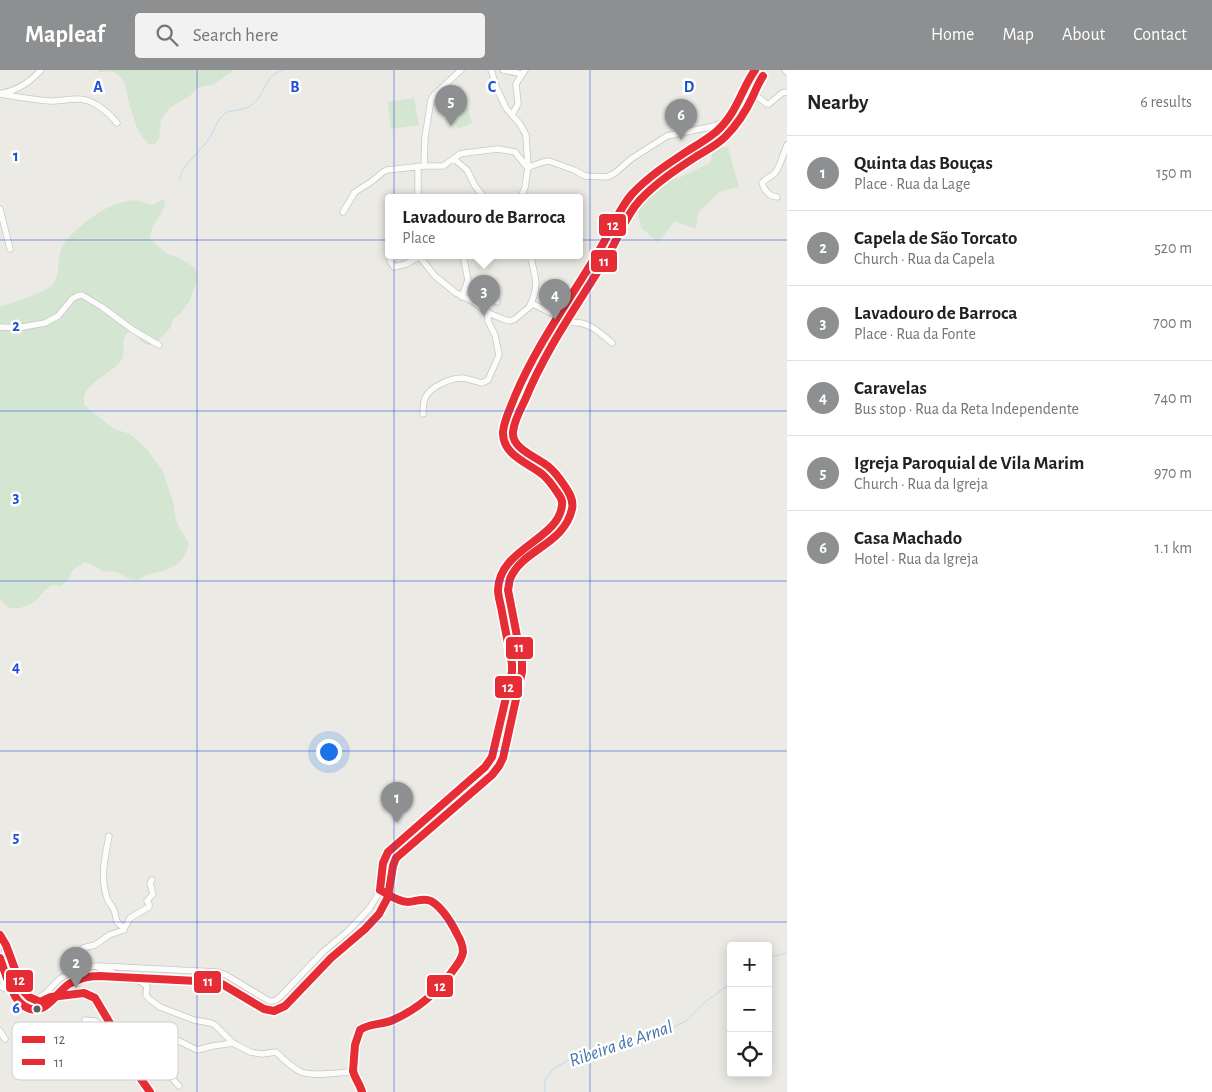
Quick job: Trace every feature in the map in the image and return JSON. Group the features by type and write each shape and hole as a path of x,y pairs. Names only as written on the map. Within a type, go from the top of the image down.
{"street":[{"path":"0,93 8,92 29,81 40,70"},
{"path":"418,194 431,100 461,70"},
{"path":"491,70 504,103 526,133 528,167 526,187 522,194"},
{"path":"503,70 524,72 516,84 518,104 512,115"},
{"path":"0,986 14,992 21,998 30,997 36,999 41,997 56,982 68,974 92,966 218,972 267,1000 273,1001 279,998 324,951 349,930 375,900 380,890 383,863 388,852 485,767 492,757 512,672 498,590 499,578 509,562 558,519 562,506 562,500 550,482 542,474 512,453 504,442 503,432 520,383 603,245 627,199 646,181 719,129 746,88 752,71"},
{"path":"746,88 767,104 782,93 787,92"},
{"path":"0,93 21,98 53,101 79,99 87,101 110,114 117,123"},
{"path":"528,167 549,161 587,176 607,177 667,136 714,126 727,119"},
{"path":"777,197 771,196 764,189 762,183 766,178 774,175 787,145"},
{"path":"344,212 353,193 387,170 421,166 442,166 463,153 501,149 515,152 528,167"},
{"path":"454,158 468,171 480,194"},
{"path":"0,209 10,249"},
{"path":"393,259 390,261 393,267 406,264 414,259"},
{"path":"421,259 436,278 462,297 505,320 515,320 534,304 557,319 587,325 612,343"},
{"path":"462,297 468,280 464,259"},
{"path":"529,307 537,285 531,259"},
{"path":"0,327 17,328 45,323 58,316 72,299 82,295 133,330 159,345"},
{"path":"480,307 490,295 496,298 497,302"},
{"path":"423,414 423,404 426,397 442,383 457,378 470,379 482,383 488,380 499,353 495,336 488,320 488,312"},
{"path":"110,836 102,881 107,898 114,910 116,922 124,929"},
{"path":"68,974 83,948 123,931 130,918 149,907 150,904 147,901 153,894 150,884 152,880"},
{"path":"362,1092 354,1075 353,1061 356,1038 359,1031 362,1028 398,1018 430,999 456,968 462,952 462,944 447,917 436,905 424,899 405,902 380,890"},
{"path":"0,935 6,945 22,989 30,997 40,1002 51,996 84,993 95,998 109,1022"},
{"path":"0,959 4,954 6,945"},
{"path":"0,959 5,958 12,961"},
{"path":"92,966 142,982 147,986 146,995 148,999 160,1007 194,1020 215,1025 233,1043 250,1052 262,1054 276,1052 301,1072 315,1074 354,1072"},
{"path":"0,977 10,990"},
{"path":"85,1020 96,1022"},
{"path":"0,1031 5,1039"},
{"path":"178,1040 197,1050 233,1043"},
{"path":"141,1080 150,1092"},
{"path":"173,1080 179,1086"}],"green space":[{"path":"98,70 234,70 213,85 196,89 191,95 170,108 161,119 159,139 155,144 149,144 137,127 123,81 115,73 98,72"},
{"path":"461,85 472,123 458,129 438,98"},
{"path":"414,98 419,125 391,129 388,102"},
{"path":"714,145 728,148 739,187 719,192 698,213 696,229 675,221 658,242 641,228 635,196 658,174 679,178 710,163"},
{"path":"135,200 152,205 162,200 165,201 162,211 152,228 150,239 168,254 180,258 195,268 197,275 196,283 190,300 180,314 173,319 171,327 154,345 146,344 130,331 126,334 124,337 122,360 87,390 84,396 84,405 114,429 130,434 146,448 163,471 173,502 176,521 189,544 185,555 179,563 164,571 146,575 138,580 130,579 117,572 102,571 84,562 73,570 67,581 61,586 52,585 32,603 22,607 11,608 6,606 0,599 0,307 50,287 56,278 60,252 69,237 88,220 105,209"}],"waterway":[{"path":"179,180 188,163 208,140 221,117 227,112 249,107 253,104 271,77 283,70"},
{"name":"Ribeira de Arnal","path":"772,957 787,953"},
{"name":"Ribeira de Arnal","path":"545,1092 545,1080 553,1069 567,1061 607,1048 655,1036 686,1021 705,1002 727,986"}],"transit line":[{"name":"12","path":"380,890 383,863 388,852 485,767 492,757 512,672 498,593 501,576 508,564 518,554 551,527 558,517 562,503 562,500 546,478 517,457 507,447 503,432 506,418 515,396 533,358 600,249 627,200 652,176 707,139 724,124 755,70"},
{"name":"11","path":"0,958 16,998 24,1006 31,1009 44,1007 72,982 87,977 99,976 216,982 264,1009 274,1011 285,1006 331,958 365,929 379,914 388,897 396,858 492,775 503,758 522,672 522,662 508,590 510,580 524,560 561,531 568,521 572,509 572,499 555,473 521,448 514,438 515,424 533,381 635,206 660,182 725,137 744,112 763,76"},
{"name":"12","path":"362,1092 353,1071 355,1045 360,1030 367,1026 393,1020 419,1005 448,977 460,961 463,952 460,940 452,925 443,911 431,901 425,899 404,902 380,890"},
{"name":"12","path":"0,935 6,945 23,991 29,997 40,1002 51,997 84,993 95,998 109,1022"},
{"name":"12","path":"142,1080 150,1092"}],"place":[{"name":"Igreja Paroquial de Vila Marim","path":"451,126"},
{"name":"Casa Machado","path":"681,140"},
{"name":"Lavadouro de Barroca","path":"484,316"},
{"name":"Caravelas","path":"555,320"},
{"name":"Quinta das Bouças","path":"397,823"},
{"name":"Capela de São Torcato","path":"76,988"}]}
